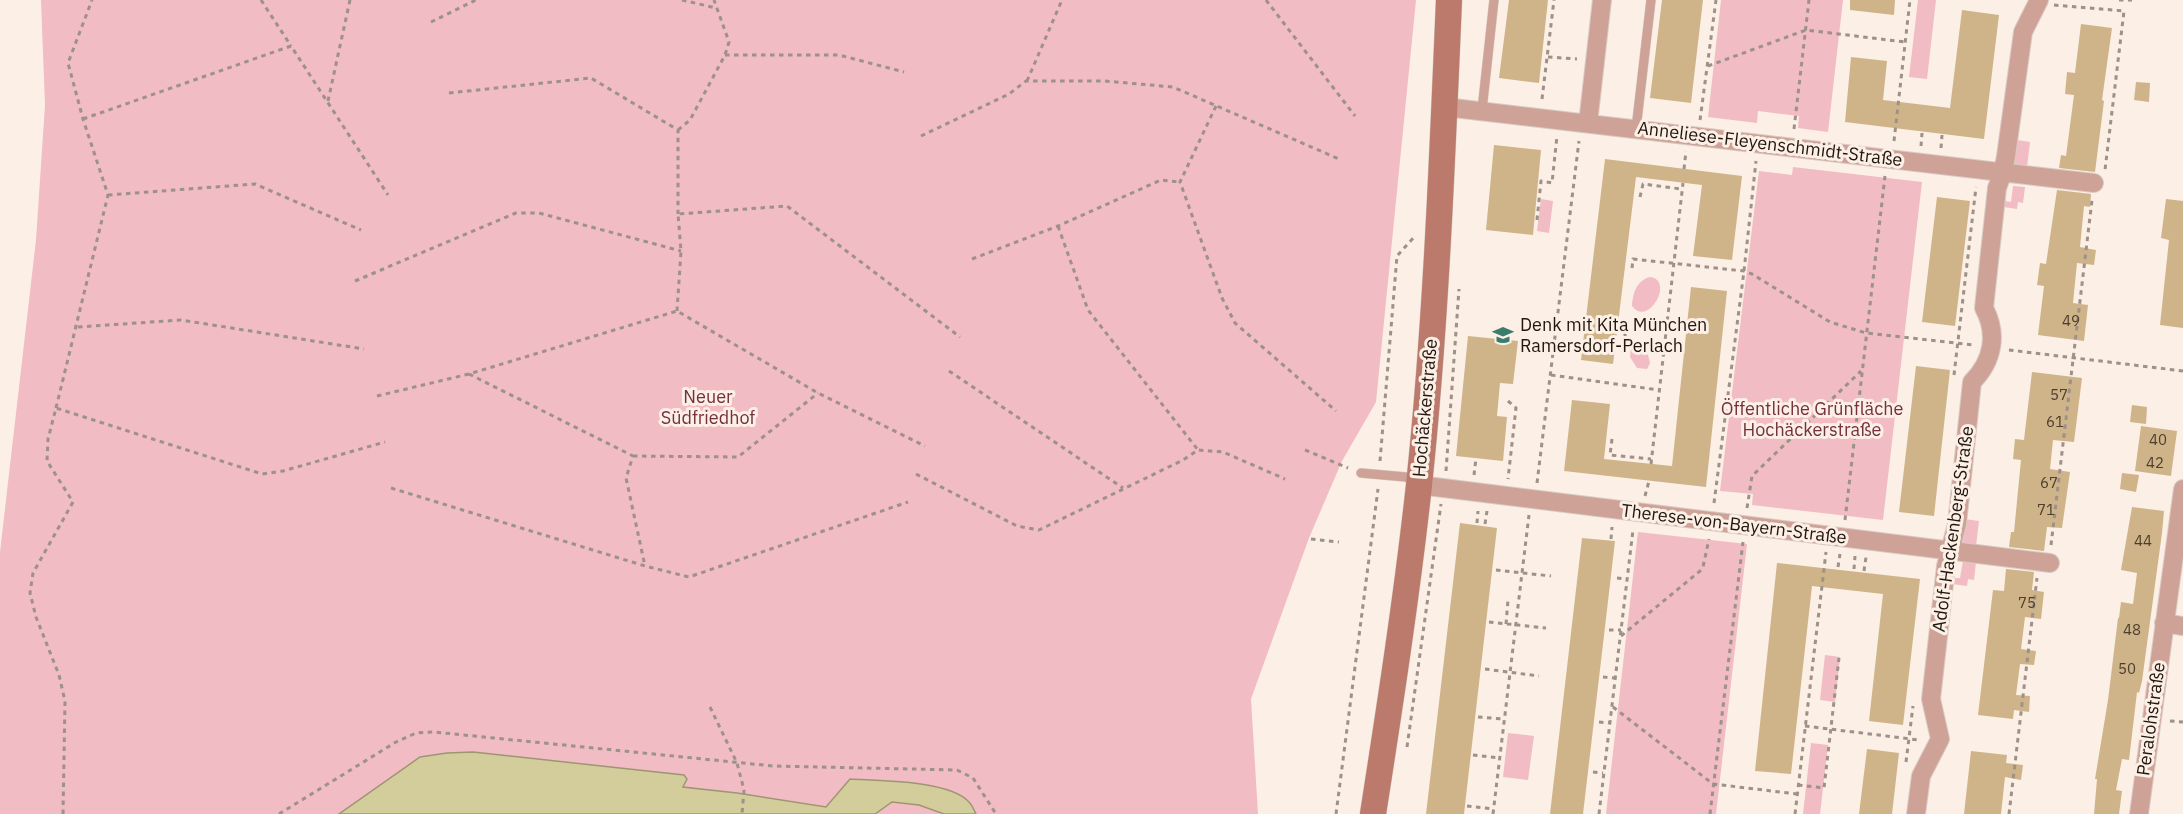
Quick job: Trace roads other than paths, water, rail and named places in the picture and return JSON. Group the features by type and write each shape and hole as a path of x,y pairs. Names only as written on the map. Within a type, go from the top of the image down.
{"street":[{"name":"Hochäckerstraße","path":"1373,814 1406,594 1419,485 1433,306 1449,0"},
{"path":"1588,123 1602,0"},
{"path":"2003,172 2023,32 2038,2"},
{"name":"Anneliese-Fleyenschmidt-Straße","path":"1445,107 2094,183"},
{"name":"Adolf-Hackenberg-Straße","path":"1916,814 1921,776 1940,739 1932,699 1946,566 1957,524 1972,382 1981,373 1993,348 1991,329 1984,308 1997,188 2003,172"},
{"name":"Therese-von-Bayern-Straße","path":"1419,485 2044,562"},
{"name":"Peralohstraße","path":"2139,814 2183,489"},
{"path":"2164,623 2183,626"}],"lane":[{"path":"1482,110 1494,0"},
{"path":"1636,129 1651,0"},
{"path":"1361,473 1406,477 1419,485"}],"place":[{"name":"Denk mit Kita München Ramersdorf-Perlach","path":"1503,335"}],"park label":[{"name":"Neuer Südfriedhof","path":"708,407"},
{"name":"Öffentliche Grünfläche Hochäckerstraße","path":"1812,419"}]}
